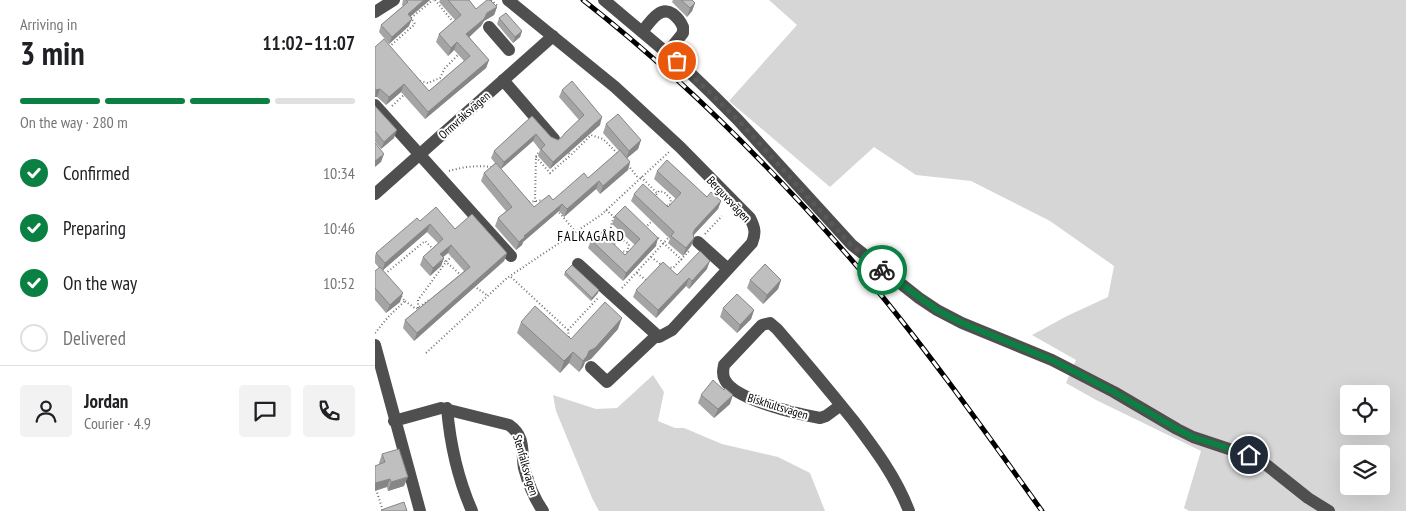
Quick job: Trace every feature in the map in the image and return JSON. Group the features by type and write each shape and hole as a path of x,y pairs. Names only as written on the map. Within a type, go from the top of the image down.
{"street":[{"path":"375,12 394,0"},
{"path":"604,0 686,69 738,120 851,245 919,298 962,323 1052,360 1114,392 1193,437 1259,459 1308,498 1329,511"},
{"name":"Berguvsvägen","path":"506,5 553,36 615,87 677,145 750,218 755,228 752,243 672,330 659,338 657,335 607,382 591,367"},
{"path":"642,32 663,11 676,16 683,27 683,33 667,53"},
{"path":"489,27 509,50"},
{"name":"Ormvråksvägen","path":"375,194 553,36"},
{"path":"503,80 554,139"},
{"path":"379,109 511,256"},
{"path":"698,242 728,269"},
{"path":"578,264 657,335"},
{"name":"Biskhultsvägen","path":"841,406 820,418 755,400 740,394 725,381 722,372 724,365 762,325 770,323 822,380 889,468 909,511"},
{"path":"375,345 420,511"},
{"path":"447,408 453,452 465,496 472,511"},
{"name":"Stenfalksvägen","path":"394,420 447,408 509,425 517,430 521,438 524,468 531,489 543,511"}],"path":[{"path":"389,47 415,24 411,18 434,0 454,22 454,28"},
{"path":"491,0 506,5"},
{"path":"419,81 428,83 440,78 445,68 462,50"},
{"path":"379,109 405,94"},
{"path":"536,157 550,172 591,135 603,139 640,178 657,193 664,192 671,199 670,205 663,206"},
{"path":"535,202 537,155 554,139 571,155"},
{"path":"426,353 511,276 601,215 677,145"},
{"path":"437,174 459,168 483,166 494,168"},
{"path":"657,193 655,195 658,202"},
{"path":"524,199 530,203 546,198"},
{"path":"552,205 575,231"},
{"path":"607,210 614,217 609,227 611,237 617,249 627,252 629,244 634,239"},
{"path":"639,233 655,217"},
{"path":"646,227 651,232"},
{"path":"611,237 617,236 629,244"},
{"path":"568,330 636,273 670,236"},
{"path":"657,238 682,260"},
{"path":"383,275 425,241 467,279"},
{"path":"418,308 418,300 446,262 453,256"},
{"path":"636,273 649,283"},
{"path":"511,276 568,330 570,342"},
{"path":"474,286 488,296"},
{"path":"399,295 416,309 434,298"},
{"path":"375,333 405,301"},
{"path":"375,486 383,511"}],"shaded area":[{"path":"769,0 1406,0 1406,511 1189,511 1184,508 1201,451 1096,400 1066,383 1076,360 1032,335 1108,297 1114,266 1050,221 971,181 916,175 874,147 830,187 729,101 797,25"},
{"path":"653,375 664,392 658,421 675,428 684,428 722,444 778,457 810,473 825,511 599,511 556,411 553,395 596,409 617,408"}],"building":[{"path":"406,0 424,0 408,14 412,19 392,37 381,25 408,2"},
{"path":"448,0 469,0 476,9 487,0 490,0 497,7 487,13 484,19 466,34 489,60 428,112 404,84 389,97 380,89 375,90 375,47 384,39 429,91 470,56 457,42 451,48 439,34 461,15"},
{"path":"681,0 692,0 695,3 690,8"},
{"path":"506,13 522,31 515,37 499,18"},
{"path":"572,81 602,117 553,162 541,149 545,145 536,134 504,162 494,151 532,116 551,137 558,140 584,115 562,90"},
{"path":"375,106 397,130 384,142 375,131"},
{"path":"618,114 641,140 629,151 606,124"},
{"path":"375,143 384,154 375,161"},
{"path":"620,150 630,162 603,186 599,181 567,209 562,204 519,242 498,218 512,207 484,173 496,163 534,207 549,195 553,200 584,173 588,178"},
{"path":"667,160 707,197 711,192 721,201 695,229 693,233 694,238 686,248 671,236 674,232 634,194 643,184 668,207 681,193 657,171"},
{"path":"625,206 658,238 626,273 591,240 600,231 625,255 640,239 615,216"},
{"path":"436,207 455,229 472,214 507,253 417,333 405,320 470,267 451,245 440,254 444,258 433,268 423,257 443,239 430,224 385,263 376,253 417,218 420,221"},
{"path":"700,251 710,261 692,281 689,278 658,310 636,290 663,262 677,275"},
{"path":"765,264 781,280 767,295 750,280"},
{"path":"572,265 599,290 592,298 565,272"},
{"path":"380,267 403,293 390,305 375,288 375,271"},
{"path":"737,294 754,310 740,325 723,308"},
{"path":"605,302 622,318 595,348 589,351 583,361 573,352 564,361 521,322 535,306 571,339"},
{"path":"713,380 733,395 718,409 701,395"},
{"path":"399,449 408,477 391,482 390,479 375,483 375,466 385,462 382,454"},
{"path":"404,502 407,511 381,510"}],"railway":[{"path":"583,0 658,62 694,95 764,164 830,235 886,301 932,360 1042,511"}],"way so far":[{"path":"677,61 738,120 851,245 882,270"}],"district":[{"name":"FALKAGÅRD","path":"591,236"}],"route":[{"path":"882,270 937,310 962,323 1052,360 1114,392 1193,437 1249,455"}]}
